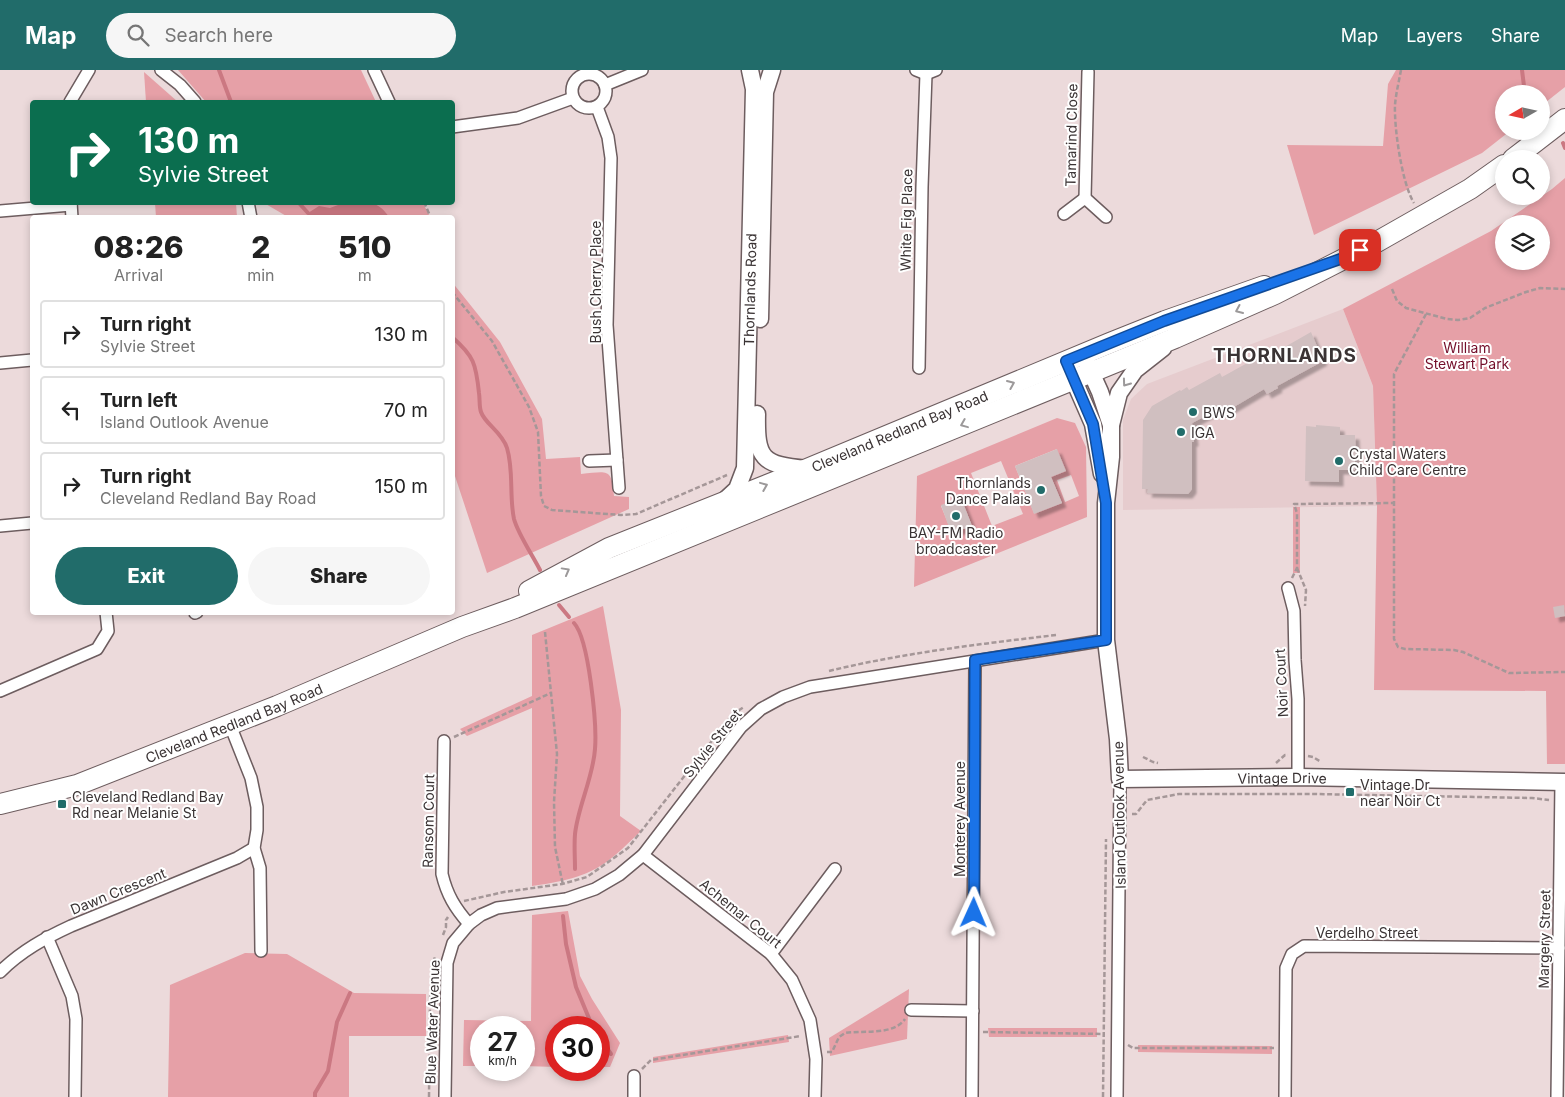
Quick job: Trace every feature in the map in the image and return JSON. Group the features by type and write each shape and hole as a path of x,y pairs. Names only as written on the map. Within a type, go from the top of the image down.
{"highway":[{"path":"1525,150 1565,119"},
{"name":"Cleveland Redland Bay Road","path":"0,804 77,785 230,725 462,627 515,608 1174,338 1275,294 1422,217 1470,189 1495,171"},
{"name":"Cleveland Redland Bay Road","path":"462,627 608,548 808,469 1164,321 1346,257"},
{"path":"608,548 611,558 618,559 665,539 709,528"}],"street":[{"path":"71,100 89,70"},
{"path":"161,70 180,85 193,100"},
{"path":"374,70 389,100"},
{"path":"605,85 642,70"},
{"name":"Thornlands Road","path":"723,502 737,489 745,468 754,89 750,70"},
{"name":"Thornlands Road","path":"772,70 766,92 757,436 760,450 768,460 781,466 808,469"},
{"name":"White Fig Place","path":"919,368 926,71"},
{"name":"Tamarind Close","path":"1088,71 1085,198 1106,217"},
{"path":"586,72 598,76 605,85 606,95 601,104 596,107 585,108 573,98 572,92 576,80 586,72"},
{"path":"455,127 518,118 573,98"},
{"name":"Bush Cherry Place","path":"596,107 608,137 611,158 608,325 619,488"},
{"name":"Tamarind Close","path":"1064,214 1085,198"},
{"path":"0,211 61,205"},
{"path":"1111,425 1119,393 1135,370 1174,338"},
{"name":"Island Outlook Avenue","path":"1075,357 1083,376 1111,425 1106,503 1106,640 1118,739 1120,778 1117,1097"},
{"path":"0,363 30,360"},
{"name":"Island Outlook Avenue","path":"1083,376 1106,503"},
{"path":"589,461 617,460"},
{"path":"0,526 30,523"},
{"name":"Noir Court","path":"1288,588 1294,611 1294,660 1298,699 1298,777"},
{"path":"0,691 97,650 108,631 106,615"},
{"name":"Sylvie Street","path":"469,924 497,908 566,899 595,889 619,875 643,855 741,727 761,709 783,697 810,687 1106,640"},
{"name":"Monterey Avenue","path":"972,1097 975,660"},
{"path":"230,725 251,778 257,807 257,830 254,848 260,868 261,950"},
{"name":"Ransom Court","path":"444,741 442,874 446,892 455,909 469,924"},
{"name":"Vintage Drive","path":"1120,778 1298,777 1563,782"},
{"name":"Margery Street","path":"1557,1097 1560,802 1563,782"},
{"name":"Dawn Crescent","path":"0,972 27,949 47,937 237,858 254,848"},
{"name":"Achemar Court","path":"643,855 771,954 792,980 810,1020 815,1046 815,1097"},
{"path":"771,954 836,869"},
{"name":"Blue Water Avenue","path":"445,1097 447,963 453,943 469,924"},
{"path":"47,937 72,996 76,1019 75,1097"},
{"name":"Verdelho Street","path":"1285,1097 1286,968 1292,954 1304,946 1559,948"},
{"path":"911,1010 973,1010"},
{"path":"634,1076 634,1097"}],"path":[{"path":"1401,70 1395,105 1398,142 1405,181 1411,199 1422,217"},
{"path":"1392,289 1397,301 1406,308 1458,320 1470,318 1485,308 1526,292 1540,288 1565,289"},
{"path":"455,296 492,341 529,407 538,432 541,496 544,506 552,510 621,515 636,514 745,468"},
{"path":"1426,314 1394,374 1394,639 1398,647 1405,649 1454,650 1509,673 1565,672"},
{"path":"1288,588 1297,568 1296,513 1294,504 1394,503"},
{"path":"545,632 557,754 554,802 555,847 566,899"},
{"path":"444,741 551,694"},
{"path":"1120,814 1136,814 1147,800 1179,794 1313,794 1532,798 1560,802"},
{"path":"1103,1097 1106,832"},
{"path":"634,1076 651,1060 804,1036 822,1053 832,1052 839,1037 845,1034 892,1029 901,1024 911,1010"},
{"path":"972,1032 1104,1034 1133,1048 1286,1048"}],"shaded area":[{"path":"338,205 377,205 387,215 308,215 308,213 319,206 330,208"},
{"path":"1343,309 1373,386 1377,506 1123,510 1123,420 1131,399 1147,384"}],"green space":[{"path":"178,70 361,70 375,100 204,100"},
{"path":"1396,70 1565,70 1565,87 1550,99 1550,85 1495,85 1495,140 1499,140 1482,153 1314,235 1287,145 1383,146 1388,84"},
{"path":"144,72 176,100 146,100"},
{"name":"William Stewart Park","path":"1565,178 1565,764 1547,764 1546,691 1374,690 1377,506 1373,386 1343,309 1495,228 1495,270 1550,270 1550,215 1514,215 1529,205 1550,205 1550,190"},
{"path":"155,205 236,205 237,215 156,215"},
{"path":"267,205 424,205 429,215 285,215"},
{"path":"455,286 500,342 542,419 546,459 580,457 581,474 606,473 612,480 614,496 629,497 629,509 487,573 455,476"},
{"path":"1057,418 1075,423 1086,447 1087,517 914,587 917,476","holes":["1057,449 1051,477 1062,503 1034,513 1015,466","1001,461 1023,514 992,526 971,473","1071,475 1079,496 1065,502 1057,480","961,498 972,526 952,533 941,506"]},
{"path":"1293,507 1300,507 1300,573 1293,573"},
{"path":"603,606 621,710 620,816 641,831 613,857 591,871 562,881 532,886 532,708 467,736 460,729 532,696 532,635"},
{"path":"568,911 580,976 603,1016 545,1016 545,1067 535,1066 535,1016 531,1016 532,915"},
{"path":"245,953 287,954 354,993 426,994 426,1036 349,1036 349,1097 168,1097 170,985"},
{"path":"909,989 907,1039 830,1056 829,1038"},
{"path":"464,1020 470,1020 470,1066 463,1066"},
{"path":"610,1027 620,1043 610,1067"},
{"path":"988,1028 1097,1028 1097,1037 989,1037"},
{"path":"788,1035 789,1042 653,1063 653,1057"},
{"path":"1138,1045 1272,1046 1272,1054 1138,1052"}],"building":[{"path":"1311,332 1323,361 1277,386 1278,388 1267,394 1264,389 1227,411 1224,406 1192,423 1194,442 1192,442 1192,489 1188,494 1147,493 1148,489 1142,489 1143,420 1152,406 1180,390 1187,387 1189,390 1220,373 1222,377 1260,356 1262,360"},
{"path":"1316,425 1340,427 1340,435 1355,435 1355,470 1339,470 1339,482 1305,481 1306,426 1316,427"},
{"name":"Thornlands Dance Palais","path":"1057,449 1066,471 1051,477 1062,503 1034,514 1015,466"},
{"name":"BAY-FM Radio broadcaster","path":"961,498 972,526 951,533 941,505"},
{"path":"1564,605 1565,616 1555,618 1553,607"}],"waterway":[{"path":"219,70 230,100"},
{"path":"1522,70 1524,85"},
{"path":"1563,143 1565,148"},
{"path":"301,205 308,213"},
{"path":"455,340 473,361 477,375 481,412 505,442 509,457 514,519 522,538 540,570"},
{"path":"559,605 569,617"},
{"path":"574,623 584,646 588,664 595,737 594,760 575,834 575,869"},
{"path":"563,916 566,944 576,987 588,1016"},
{"path":"315,1097 315,1093 328,1071 337,1022 350,993"}],"place":[{"name":"BWS","path":"1193,412"},
{"name":"IGA","path":"1181,432"},
{"name":"Crystal Waters Child Care Centre","path":"1339,461"},
{"name":"Thornlands Dance Palais","path":"1041,490"},
{"name":"BAY-FM Radio broadcaster","path":"956,516"},
{"name":"Vintage Dr near Noir Ct","path":"1350,792"},
{"name":"Cleveland Redland Bay Rd near Melanie St","path":"62,804"}],"district":[{"name":"THORNLANDS","path":"1285,355"}],"route":[{"path":"974,913 975,660 1106,640 1106,503 1098,446 1093,424 1066,361 1164,321 1346,257 1360,250"}]}
